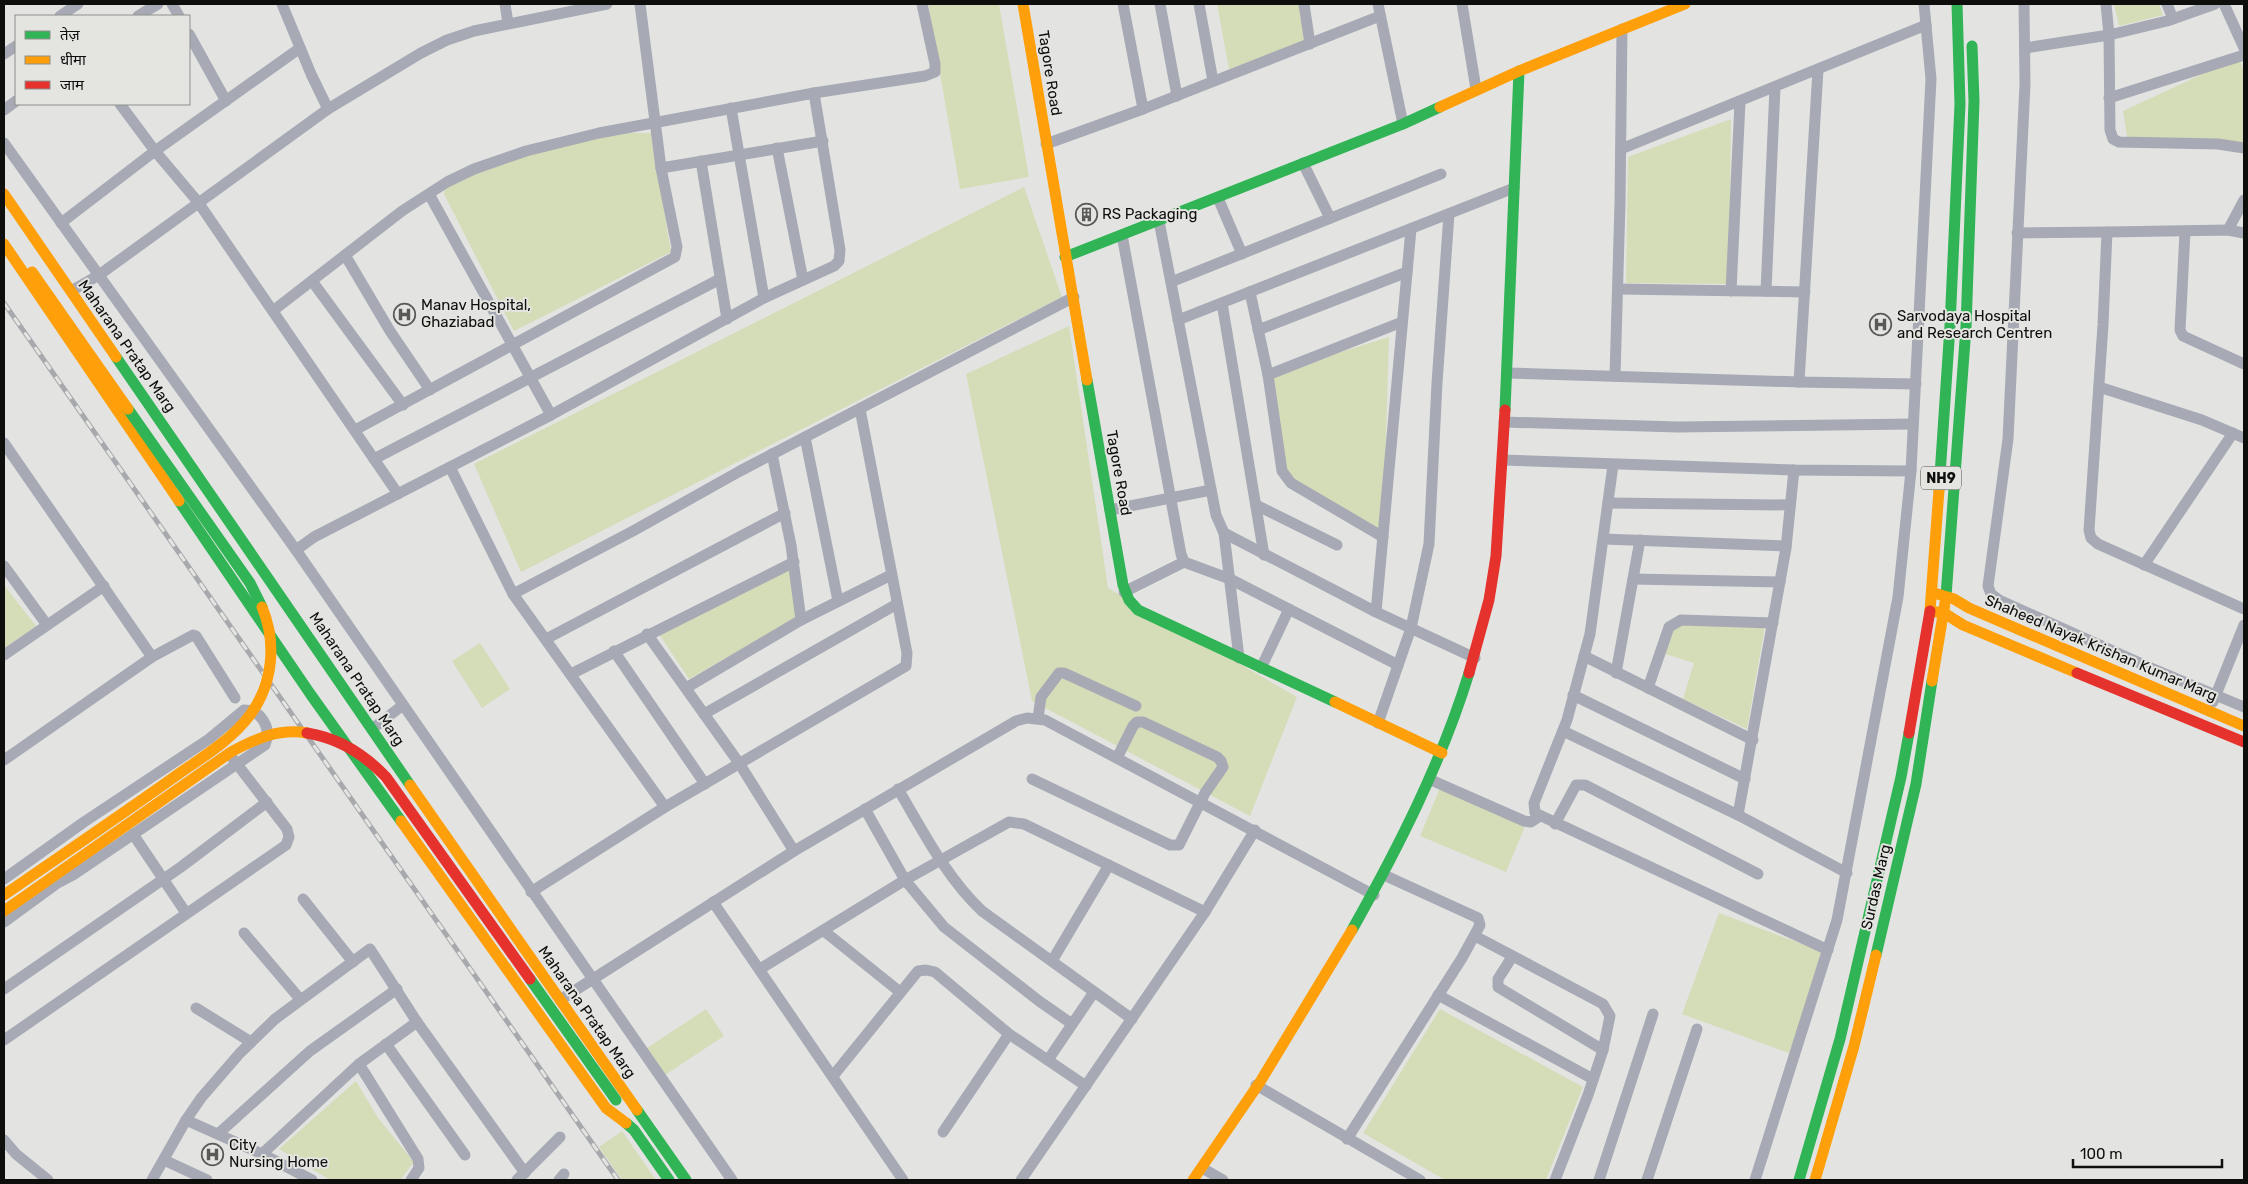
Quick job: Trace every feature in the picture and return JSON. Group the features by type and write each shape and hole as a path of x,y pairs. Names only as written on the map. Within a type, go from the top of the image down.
{"main road":[{"name":"Tagore Road","path":"1023,4 1124,592 1130,604 1138,610 1442,753"},
{"path":"1065,257 1403,124 1476,89 1685,4"},
{"name":"NH9","path":"1930,611 1950,326 1960,104 1957,4"},
{"name":"NH9","path":"1946,596 1966,327 1974,101 1972,33"},
{"path":"1193,1180 1290,1035 1374,895 1431,780 1475,658 1490,600 1497,558 1507,373 1519,71"},
{"name":"Maharana Pratap Marg","path":"4,194 686,1180"},
{"path":"4,232 250,582 268,619 272,638 272,658 263,693 257,706 238,729 154,792 4,895"},
{"path":"4,244 311,695 606,1108 629,1125"},
{"name":"Shaheed Nayak Krishan Kumar Marg","path":"1932,593 1946,596 1983,614 2244,726"},
{"name":"Surdas Marg","path":"1816,1180 1854,1046 1916,784 1946,596"},
{"path":"1930,611 1944,613 1963,625 2244,742"},
{"name":"Surdas Marg","path":"1799,1180 1840,1039 1901,777 1930,611"},
{"path":"4,910 204,771 252,742 268,735 282,732 312,733 329,738 360,753 375,764 386,778 616,1100 629,1125 669,1180"},
{"path":"367,772 390,754"}],"street":[{"path":"60,11 78,4"},
{"path":"140,15 158,4"},
{"path":"172,4 178,15"},
{"path":"282,4 328,109"},
{"path":"504,4 508,23"},
{"path":"71,291 99,275 328,109 447,40 508,23 607,4"},
{"path":"355,430 675,257 677,247 661,168 640,4"},
{"path":"274,310 402,211 448,182 474,169 526,151 655,121 924,76 934,72 935,64 922,4"},
{"path":"1123,4 1143,109"},
{"path":"1160,4 1177,96"},
{"path":"1199,4 1214,81"},
{"path":"1304,4 1310,44"},
{"path":"1378,4 1403,124"},
{"path":"1462,4 1476,89"},
{"path":"1755,1180 1828,950 1847,873 1898,596 1914,424 1931,79 1924,4"},
{"path":"2024,4 2025,84 2008,439 1988,586 1991,594 2008,604 2244,707"},
{"path":"2106,4 2109,35 2110,130 2113,139 2119,142 2218,144 2244,148"},
{"path":"2167,4 2173,18"},
{"path":"2025,48 2109,35 2173,18 2214,4"},
{"path":"2224,4 2243,43"},
{"path":"1046,144 1177,96 1380,16"},
{"path":"1621,149 1926,25"},
{"path":"1615,376 1622,29"},
{"path":"190,36 226,101"},
{"path":"4,54 15,47"},
{"path":"61,223 155,151 300,48"},
{"path":"2109,98 2244,55"},
{"path":"1800,382 1818,70"},
{"path":"1766,291 1775,88"},
{"path":"296,550 314,537 551,415 764,298 834,266 840,256 814,93"},
{"path":"4,110 15,102"},
{"path":"1730,291 1740,102"},
{"path":"121,105 155,151 198,202 274,310 398,494"},
{"path":"731,108 764,298"},
{"path":"661,168 823,142"},
{"path":"4,143 296,550 592,981 732,1180"},
{"path":"777,148 803,280"},
{"path":"701,161 727,318"},
{"path":"1303,164 1330,218"},
{"path":"1171,282 1442,174"},
{"path":"1178,320 1514,188"},
{"path":"428,194 551,415"},
{"path":"1218,198 1242,254"},
{"path":"2228,230 2244,200"},
{"path":"1378,724 1411,628 1431,529 1437,382 1449,214"},
{"path":"1159,221 1216,515 1224,533 1239,658"},
{"path":"1376,612 1411,229"},
{"path":"2017,233 2228,230 2244,233"},
{"path":"2107,232 2088,530 2091,538 2098,544 2244,609"},
{"path":"2185,232 2180,330 2183,336 2244,364"},
{"path":"1122,235 1184,562"},
{"path":"345,255 390,331 430,390"},
{"path":"1258,330 1407,272"},
{"path":"374,459 720,279"},
{"path":"312,281 403,404"},
{"path":"1618,289 1805,292"},
{"path":"1250,292 1268,375 1280,463 1285,478 1382,537"},
{"path":"513,594 633,532 772,454 1074,297"},
{"path":"1222,303 1264,555"},
{"path":"1268,375 1402,322"},
{"path":"1507,373 1916,384"},
{"path":"2098,387 2202,420 2239,436 2144,566"},
{"path":"531,892 665,807 906,666 907,652 860,409"},
{"path":"1504,422 1678,427 1914,424"},
{"path":"805,437 838,601"},
{"path":"4,443 152,657"},
{"path":"772,454 794,562 801,620"},
{"path":"1503,460 1794,470 1911,471"},
{"path":"1613,465 1590,634 1563,730 1533,809 1540,816 1555,824 1828,950"},
{"path":"450,467 513,594 665,807"},
{"path":"1738,815 1753,740 1786,546 1794,470"},
{"path":"1110,510 1211,490"},
{"path":"1608,503 1790,505"},
{"path":"1256,505 1337,545"},
{"path":"546,639 784,513"},
{"path":"1224,533 1376,612 1475,658"},
{"path":"1604,539 1786,546"},
{"path":"1616,672 1640,540"},
{"path":"571,674 647,634 794,562"},
{"path":"1124,592 1184,562 1230,579 1398,665"},
{"path":"4,566 47,625"},
{"path":"686,688 801,620 891,575"},
{"path":"1633,579 1780,582"},
{"path":"4,655 104,586"},
{"path":"1983,614 1991,594"},
{"path":"704,714 898,604"},
{"path":"1261,668 1289,610"},
{"path":"1648,688 1668,627 1674,623 1681,620 1773,623"},
{"path":"2209,711 2244,625"},
{"path":"647,634 739,763 794,850"},
{"path":"4,760 152,657 187,636 196,636 235,698"},
{"path":"614,651 704,784"},
{"path":"1584,656 1753,740"},
{"path":"1038,718 1041,697 1059,673 1064,673 1136,706"},
{"path":"1573,695 1745,779"},
{"path":"372,728 403,705"},
{"path":"4,879 84,822 214,735 244,710 249,710 265,722 268,738 265,745 73,875 56,884 4,922"},
{"path":"560,1000 794,850 1016,721 1026,718 1046,720 1374,895"},
{"path":"1032,779 1176,846 1181,842 1200,803 1223,767 1222,761 1217,757 1154,725 1137,722 1132,726 1117,758"},
{"path":"1563,730 1738,815 1847,873"},
{"path":"4,1040 286,845 289,837 288,829 214,735"},
{"path":"1431,780 1524,821 1531,822 1540,816"},
{"path":"1555,824 1576,785 1584,785 1758,874"},
{"path":"898,789 940,860 963,891 982,911 1132,1019"},
{"path":"4,988 164,878 267,802"},
{"path":"865,808 905,880 944,927 1038,1001 1072,1024"},
{"path":"760,969 905,880 1000,825 1009,822 1017,822 1205,912"},
{"path":"1021,1180 1205,912 1255,830"},
{"path":"133,834 186,913"},
{"path":"1052,961 1109,866"},
{"path":"1347,1139 1475,936 1480,925 1478,918 1384,874"},
{"path":"302,899 353,962"},
{"path":"713,902 903,1180"},
{"path":"824,931 900,992"},
{"path":"244,933 300,999"},
{"path":"1475,936 1603,1004 1610,1016 1593,1080 1555,1180"},
{"path":"152,1180 186,1120 201,1098 251,1042 300,999 370,949 521,1176 560,1137"},
{"path":"1512,957 1498,979 1498,987 1602,1050"},
{"path":"833,1076 918,971 926,970 935,972 1009,1034 1086,1086"},
{"path":"218,1134 310,1051 339,1028 397,990"},
{"path":"1048,1060 1094,992"},
{"path":"1438,995 1593,1080"},
{"path":"196,1008 251,1042"},
{"path":"1598,1180 1653,1014"},
{"path":"262,1154 359,1064 417,1022"},
{"path":"1647,1180 1697,1028"},
{"path":"943,1132 1009,1034"},
{"path":"386,1044 465,1155"},
{"path":"359,1064 418,1159 419,1168 410,1180"},
{"path":"1256,1085 1420,1180"},
{"path":"186,1120 262,1154 312,1180"},
{"path":"5,1144 48,1180"},
{"path":"164,1160 206,1180"},
{"path":"1202,1168 1223,1180"}],"green space":[{"path":"928,4 999,4 1029,177 960,189"},
{"path":"1217,4 1300,4 1307,42 1229,69"},
{"path":"2114,4 2159,4 2163,15 2119,26"},
{"path":"2239,57 2244,73 2244,142 2128,142 2123,111"},
{"path":"1731,119 1729,284 1626,283 1628,157"},
{"path":"616,133 651,133 671,252 514,331 444,194 445,188 474,169"},
{"path":"1024,187 1062,297 521,572 474,464"},
{"path":"1069,326 1108,588 1297,697 1250,816 1032,701 966,374"},
{"path":"1389,337 1383,537 1278,471 1268,375"},
{"path":"791,567 798,617 689,679 659,634"},
{"path":"4,585 36,626 4,648"},
{"path":"1682,623 1765,626 1747,729 1683,699 1694,663 1665,654 1672,630"},
{"path":"480,643 510,689 482,708 452,661"},
{"path":"1440,788 1526,824 1506,872 1420,836"},
{"path":"1719,913 1826,953 1789,1053 1682,1014"},
{"path":"706,1009 724,1036 665,1075 647,1048"},
{"path":"1440,1009 1583,1087 1546,1180 1445,1180 1363,1133"},
{"path":"356,1081 378,1118 414,1162 400,1180 330,1180 279,1149"},
{"path":"622,1131 656,1180 622,1180 599,1147"}],"railway":[{"path":"4,303 618,1180"}],"traffic: fast":[{"path":"1939,490 1950,326 1960,104 1957,4"},
{"path":"1946,596 1966,327 1974,101 1972,46"},
{"path":"1505,410 1519,71"},
{"path":"1065,257 1403,124 1440,107"},
{"path":"116,357 410,785"},
{"path":"1087,380 1123,585 1129,600 1138,610 1335,702"},
{"path":"128,409 250,583 262,607"},
{"path":"179,501 311,695 401,821"},
{"path":"1352,930 1402,837 1432,773 1469,673"},
{"path":"1876,955 1916,784 1932,681"},
{"path":"1799,1180 1840,1039 1901,777 1909,733"},
{"path":"530,979 616,1100"},
{"path":"637,1110 686,1180"},
{"path":"626,1123 634,1130 669,1180"}],"traffic: slow":[{"path":"1023,4 1087,380"},
{"path":"1440,107 1519,71 1685,4"},
{"path":"4,194 116,357"},
{"path":"4,244 179,501"},
{"path":"32,272 128,409"},
{"path":"1939,490 1930,611 1944,613 1963,625 2077,673"},
{"path":"1934,593 1954,599 1969,608 2244,726"},
{"path":"1932,681 1945,603"},
{"path":"4,895 212,750 242,725 258,703 268,677 271,649 270,635 262,607"},
{"path":"1335,702 1442,753"},
{"path":"4,911 231,752 277,733 307,733"},
{"path":"410,785 637,1110"},
{"path":"401,821 606,1108 626,1123"},
{"path":"1193,1180 1260,1082 1352,930"},
{"path":"1815,1180 1854,1046 1876,955"}],"traffic: jam":[{"path":"1469,673 1489,600 1496,556 1505,410"},
{"path":"1909,733 1930,611"},
{"path":"2077,673 2244,742"},
{"path":"307,733 319,735 350,748 369,761 386,777 530,979"}],"place":[{"name":"RS Packaging","path":"1086,214"},
{"name":"Manav Hospital, Ghaziabad","path":"405,314"},
{"name":"Sarvodaya Hospital and Research Centren","path":"1881,325"},
{"name":"City Nursing Home","path":"213,1154"}]}
